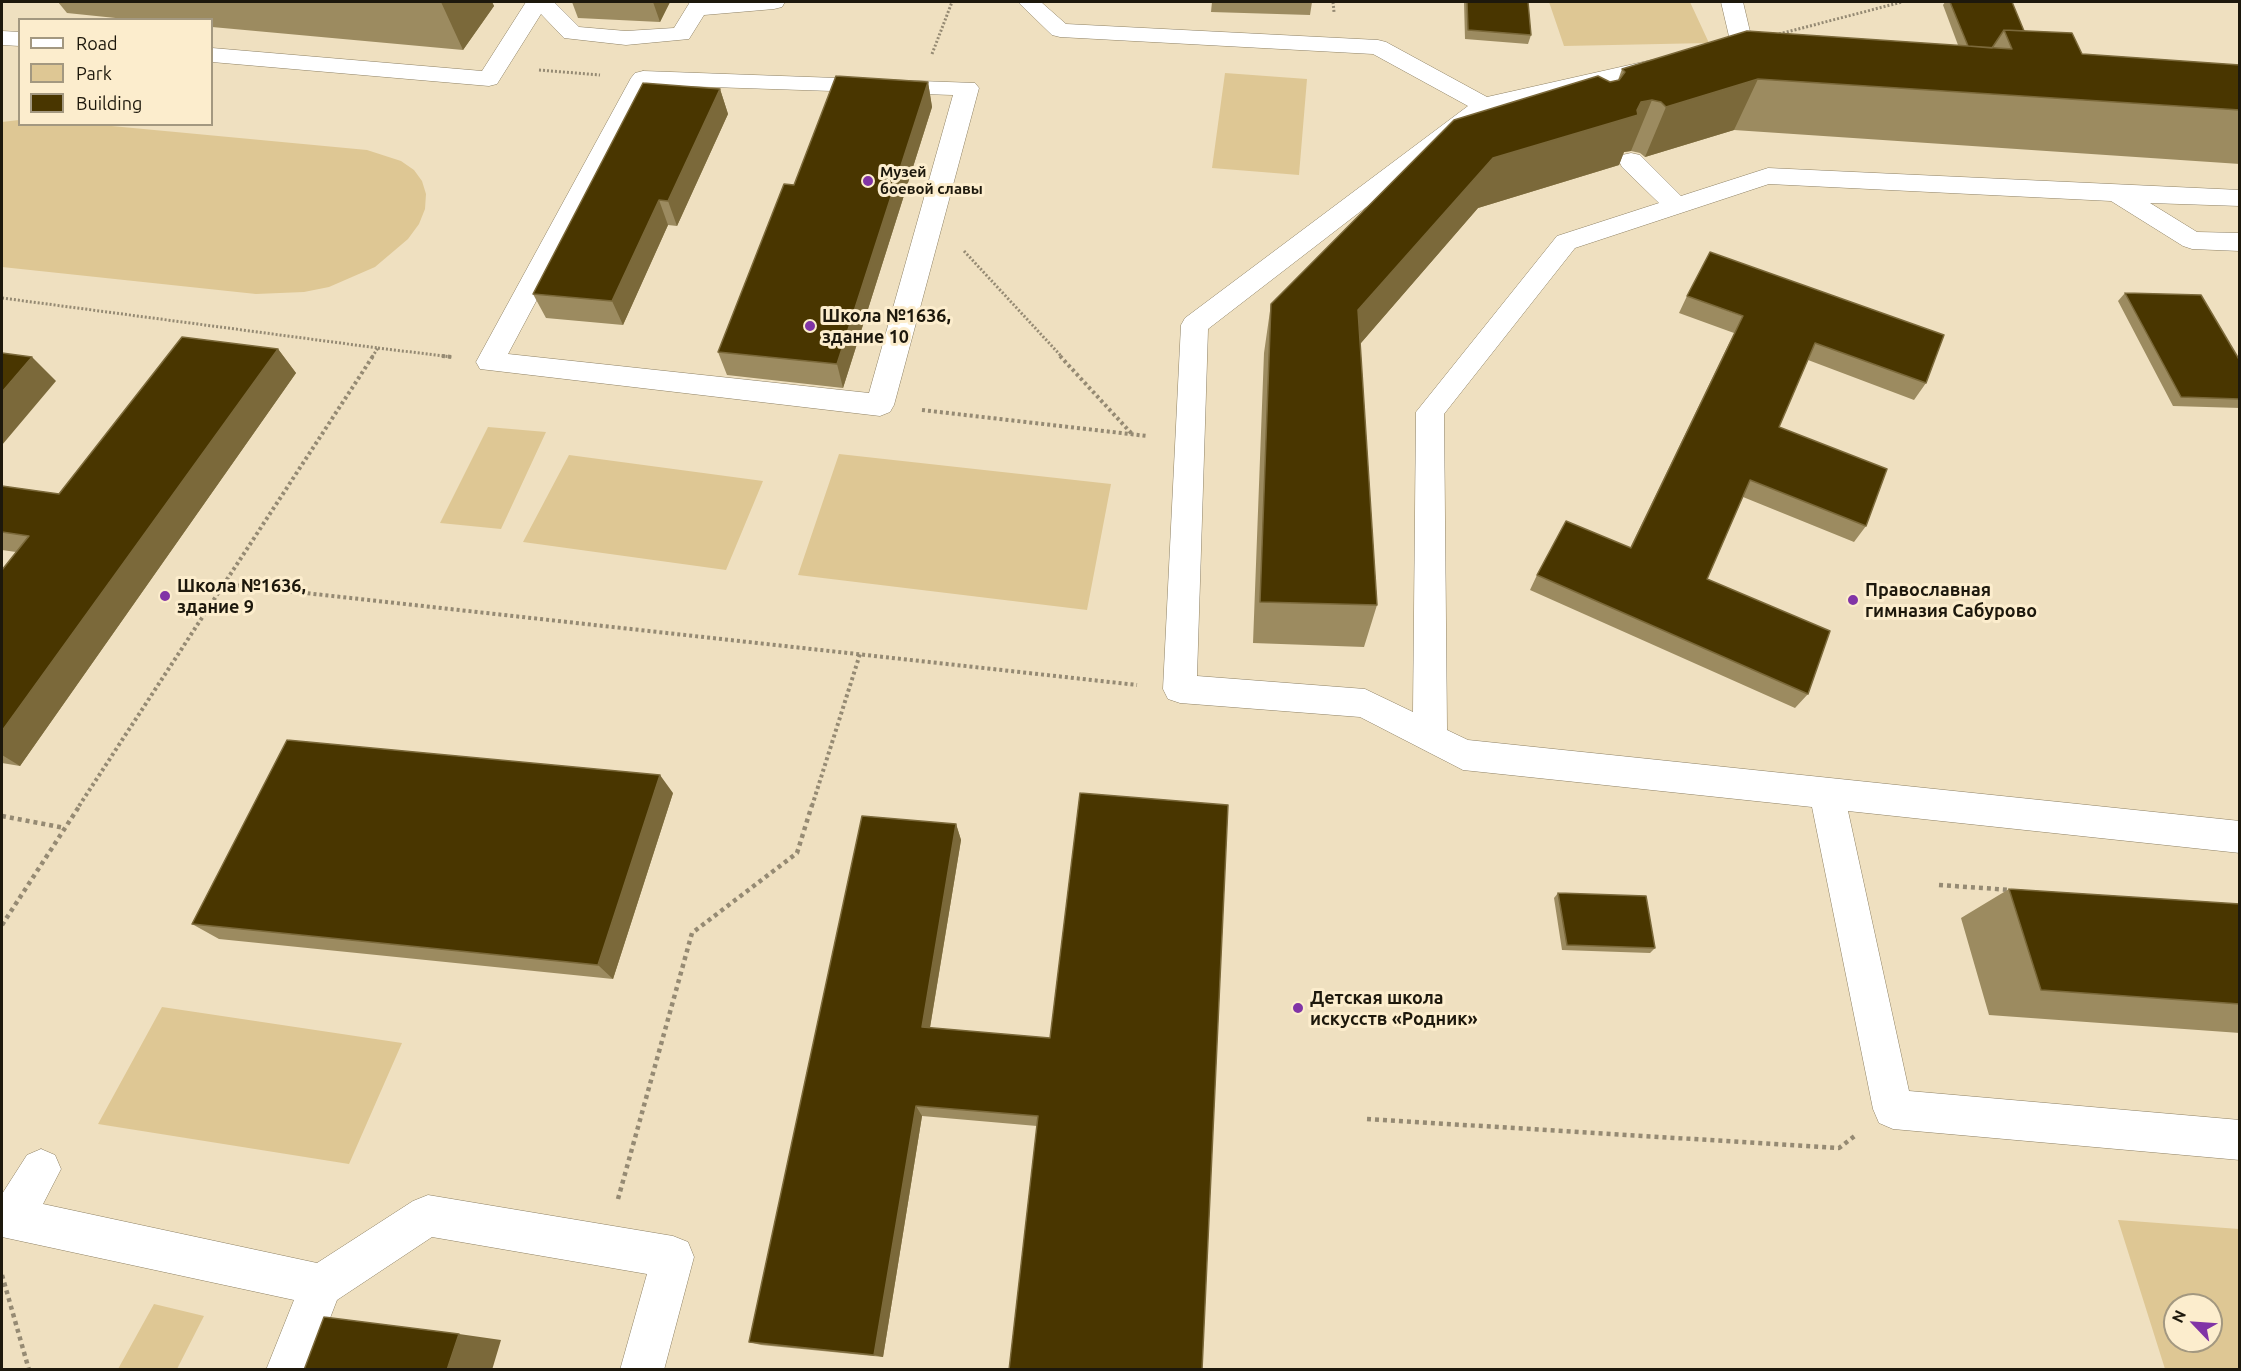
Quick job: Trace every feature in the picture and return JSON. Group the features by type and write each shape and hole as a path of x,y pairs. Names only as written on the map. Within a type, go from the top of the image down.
{"lane":[{"path":"213,55 489,79 539,2 572,33 626,38 681,34 700,5 774,2"},
{"path":"1029,2 1060,30 1378,47 1484,105"},
{"path":"1732,2 1744,50"},
{"path":"2,38 18,39"},
{"path":"1769,58 1744,50 1697,56 1484,105 1195,325 1179,689 1365,703 1463,755 2240,837"},
{"path":"643,78 921,86 967,88 934,217 880,405 490,362 643,78"},
{"path":"1557,89 1578,109"},
{"path":"1631,161 1677,206"},
{"path":"1430,738 1430,412 1566,242 1768,176 2240,198"},
{"path":"2116,194 2192,240 2240,242"},
{"path":"1827,795 1893,1109 2240,1140"},
{"path":"41,1169 6,1216 321,1285"},
{"path":"288,1370 321,1285 428,1216 673,1257 642,1370"}],"path":[{"path":"921,86 952,2"},
{"path":"1744,50 1902,2"},
{"path":"496,66 643,78"},
{"path":"934,217 1132,434"},
{"path":"2,299 490,362"},
{"path":"2,925 378,348"},
{"path":"880,405 1190,441"},
{"path":"224,584 1179,689"},
{"path":"605,1246 692,933 797,853 860,654"},
{"path":"2,816 65,828"},
{"path":"1939,885 2020,891"},
{"path":"1367,1119 1839,1148 1893,1109"},
{"path":"2,1275 29,1370"}],"green space":[{"path":"1549,2 1690,2 1709,43 1564,46"},
{"path":"1225,73 1307,79 1299,175 1212,168"},
{"path":"18,120 18,126 112,126 367,150 401,161 414,170 422,181 426,194 425,209 419,224 408,239 375,267 329,287 304,292 256,294 2,267 2,122"},
{"path":"488,427 546,432 501,529 440,523"},
{"path":"839,454 1111,484 1087,610 798,575"},
{"path":"569,455 763,481 726,570 523,542"},
{"path":"162,1007 402,1043 349,1164 98,1124"},
{"path":"2118,1220 2239,1229 2239,1369 2165,1369"},
{"path":"154,1304 204,1316 177,1369 118,1369"}],"building":[{"path":"1467,2 1528,2 1531,35 1468,30"},
{"path":"1950,2 2012,2 2024,31 2004,30 1992,48 1968,46"},
{"path":"2004,30 2072,33 2082,54 2240,65 2240,110 1758,79 1666,107 1661,102 1652,100 1641,102 1637,110 1638,115 1493,158 1358,310 1377,605 1260,602 1271,304 1454,120 1598,76 1610,82 1619,80 1625,72 1622,69 1747,31 2012,49"},
{"path":"836,76 928,82 837,364 718,352 784,184 794,185"},
{"path":"643,83 720,89 668,201 659,200 612,301 533,294"},
{"path":"1710,252 1944,335 1926,383 1815,343 1779,427 1887,469 1866,526 1750,480 1707,579 1830,631 1808,694 1537,575 1566,521 1631,548 1743,316 1687,296"},
{"path":"2125,293 2201,295 2240,361 2240,399 2181,397"},
{"path":"182,337 278,349 2,731 2,570 29,536 2,532 2,486 59,494"},
{"path":"2,353 32,357 2,392"},
{"path":"287,740 660,775 598,965 192,924"},
{"path":"1080,793 1228,805 1202,1370 1009,1370 1038,1116 916,1106 874,1355 749,1342 862,816 956,824 922,1027 1050,1038"},
{"path":"2009,889 2240,904 2240,1004 2041,990"},
{"path":"1558,893 1646,896 1655,948 1567,945"},
{"path":"324,1317 459,1334 447,1370 304,1370"}],"place":[{"name":"Музей боевой славы","path":"868,181"},
{"name":"Школа №1636, здание 10","path":"810,326"},
{"name":"Школа №1636, здание 9","path":"165,596"},
{"name":"Православная гимназия Сабурово","path":"1853,600"},
{"name":"Детская школа искусств «Родник»","path":"1298,1008"}]}
